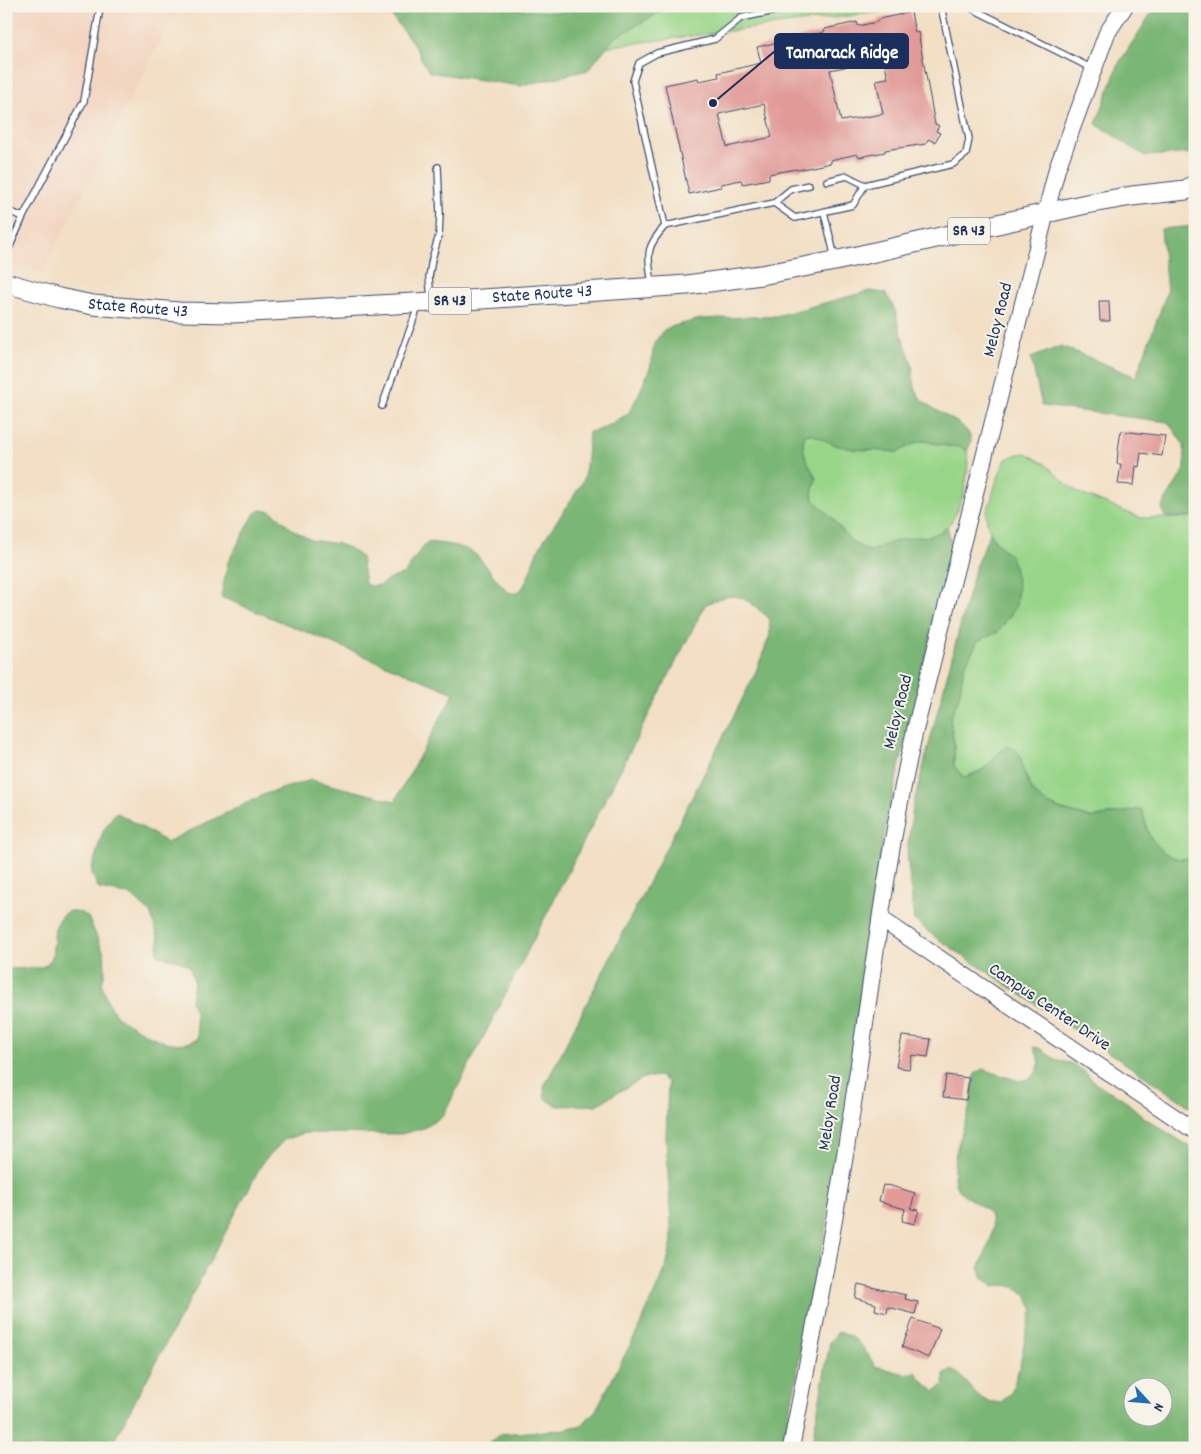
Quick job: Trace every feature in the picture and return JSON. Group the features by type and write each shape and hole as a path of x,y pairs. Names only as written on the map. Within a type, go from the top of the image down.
{"main road":[{"name":"SR 43","path":"1045,214 1132,196 1192,189"},
{"name":"State Route 43","path":"6,283 59,298 93,305 178,312 232,313 687,285 761,275 835,261 1045,214"}],"street":[{"name":"Meloy Road","path":"790,1448 833,1225 899,803 915,730 1057,170 1107,33 1125,6"},
{"name":"Campus Center Drive","path":"880,919 1195,1130"}],"lane":[{"path":"6,255 23,217 84,101 100,8 97,6"},
{"path":"665,226 633,81 639,63 657,53 716,38 741,18 798,6"},
{"path":"827,181 847,176 865,185 953,164 966,154 970,139 941,6"},
{"path":"967,6 1093,69"},
{"path":"382,406 425,302 439,228 438,167"},
{"path":"653,287 648,255 652,241 665,226 774,203 791,189 809,185"},
{"path":"774,203 795,218 853,205 865,185"},
{"path":"6,210 23,217"},
{"path":"824,212 835,261"}],"shaded area":[{"path":"6,6 178,6 42,273 30,270 6,259"}],"green space":[{"path":"384,6 503,6 529,11 563,13 576,6 671,6 614,38 588,70 520,86 429,72 412,42"},
{"path":"430,6 926,6 456,66"},
{"path":"1156,6 1195,6 1195,153 1145,156 1096,124 1119,63"},
{"path":"1195,226 1195,516 1168,518 1164,515 1162,506 1185,469 1184,445 1168,422 1042,406 1031,358 1061,346 1136,377 1167,292 1161,229"},
{"path":"869,291 885,293 892,304 911,361 914,384 918,395 930,407 964,428 969,434 971,443 967,451 961,447 924,441 917,442 898,452 838,446 811,434 805,435 803,441 804,452 816,478 812,493 814,500 851,541 871,551 900,540 934,535 947,526 952,547 883,840 864,962 846,1114 827,1210 827,1225 819,1262 815,1270 811,1305 783,1448 485,1448 499,1434 560,1430 582,1425 596,1410 637,1332 666,1268 672,1241 666,1137 668,1082 659,1076 643,1078 596,1105 557,1106 545,1098 544,1087 755,674 770,635 769,618 746,600 733,596 705,605 443,1116 424,1128 401,1134 304,1133 284,1140 263,1162 110,1448 6,1448 6,969 45,966 52,958 55,928 62,915 68,911 82,913 88,917 104,953 105,970 102,985 110,1007 119,1018 157,1039 167,1042 177,1044 198,1039 195,1012 191,1002 194,981 189,966 175,959 159,956 157,952 159,940 150,912 131,895 99,889 92,874 103,831 116,812 167,842 265,794 311,780 395,801 454,693 221,597 228,562 255,513 260,510 270,511 292,529 311,540 338,544 349,548 361,557 365,584 370,586 380,585 389,579 404,574 427,542 452,545 470,551 479,558 498,582 511,593 516,593 521,590 528,578 541,544 583,482 589,432 599,430 628,414 650,368 654,343 664,330 701,319 776,316"},
{"path":"811,434 853,449 898,452 917,442 924,441 961,447 967,451 967,473 962,499 951,522 943,531 934,536 906,539 871,551 851,541 814,500 812,493 816,478 803,446 804,435"},
{"path":"1026,453 1045,464 1069,486 1081,494 1141,518 1183,518 1195,516 1195,855 1188,858 1174,857 1161,850 1148,832 1141,809 1091,818 1059,809 1044,802 1033,792 1023,770 1020,755 1002,750 986,768 964,778 954,766 954,743 950,719 959,696 964,667 978,641 998,632 1016,607 1010,555 1000,546 990,531 987,512 1006,459"},
{"path":"990,533 998,545 1010,555 1013,562 1018,585 1016,607 998,632 978,641 964,667 959,696 950,719 954,743 954,766 964,778 979,772 1008,746 1015,749 1020,755 1023,770 1033,792 1044,802 1059,809 1091,818 1141,809 1148,832 1161,850 1181,859 1195,855 1195,1110 935,937 914,920 907,852 913,806 976,565"},
{"path":"1034,1047 1039,1048 1058,1061 1071,1063 1085,1072 1096,1084 1121,1097 1145,1118 1195,1150 1195,1448 811,1448 830,1342 838,1332 856,1340 864,1348 875,1366 905,1374 916,1372 925,1384 935,1391 944,1384 944,1375 952,1370 961,1376 980,1397 987,1401 1001,1403 1012,1391 1033,1308 1030,1301 1018,1289 1001,1285 994,1286 983,1278 979,1268 991,1239 992,1224 986,1210 957,1188 954,1163 971,1101 975,1074 983,1069 1019,1081 1029,1079 1036,1073 1040,1062"}],"building":[{"path":"911,12 915,33 918,32 935,124 939,126 936,131 940,133 935,142 928,139 926,144 885,150 885,152 859,157 857,154 831,160 831,163 769,174 769,179 743,184 741,180 721,184 721,187 689,194 665,85 698,78 699,81 719,77 718,73 761,63 757,47 824,32 825,29 857,22 858,26 877,22 879,19","holes":["884,59 888,78 876,80 883,114 841,121 830,70","764,104 772,137 727,147 719,114"]},
{"path":"1099,301 1109,301 1110,321 1100,321"},
{"path":"1121,431 1165,436 1162,456 1141,453 1139,467 1136,466 1134,485 1118,484 1121,464 1117,464"},
{"path":"902,1036 931,1039 928,1057 912,1055 909,1069 896,1067"},
{"path":"946,1075 969,1078 966,1100 943,1097"},
{"path":"883,1185 915,1193 911,1209 919,1210 915,1224 902,1221 905,1209 879,1201"},
{"path":"858,1284 906,1295 905,1299 918,1302 915,1314 888,1307 887,1313 875,1310 876,1304 855,1298"},
{"path":"913,1319 940,1329 929,1358 902,1347"}],"place":[{"name":"Tamarack Ridge","path":"713,103"}]}
